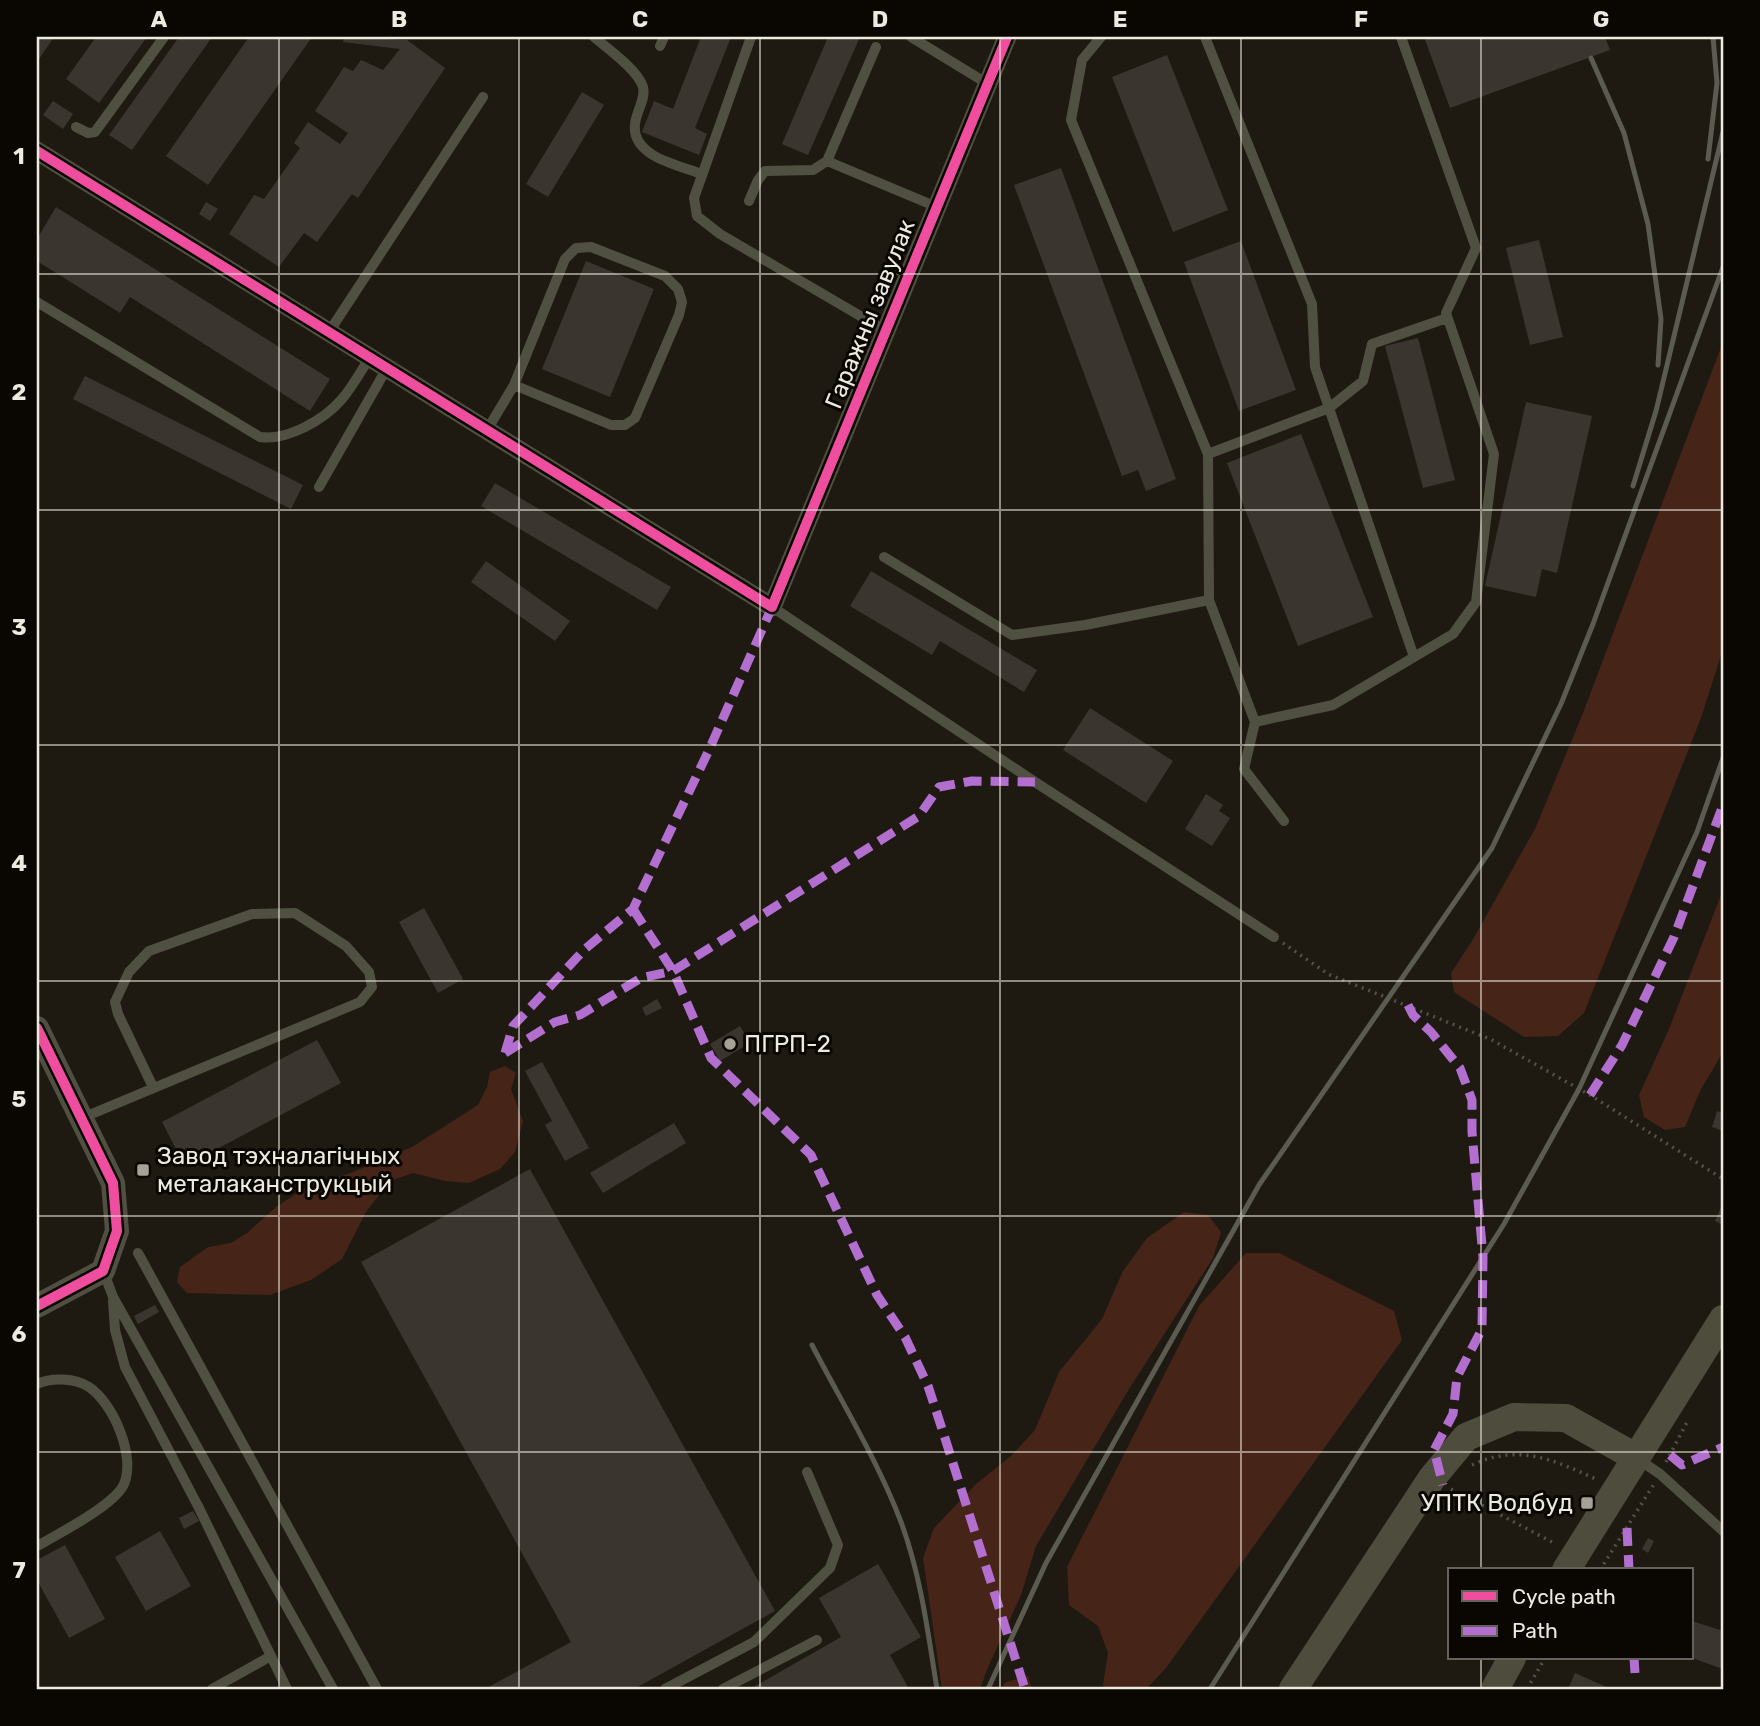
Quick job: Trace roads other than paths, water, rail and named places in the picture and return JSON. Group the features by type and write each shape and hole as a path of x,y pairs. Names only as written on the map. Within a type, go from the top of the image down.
{"main road":[{"path":"1571,1562 1723,1319"},
{"path":"1293,1689 1432,1478 1466,1437 1514,1417 1566,1418 1637,1458"},
{"path":"1495,1689 1511,1660"}],"street":[{"name":"Гаражны завулак","path":"772,607 1006,37"},
{"path":"38,155 772,607"},
{"path":"37,1028 113,1183 117,1231 103,1271 37,1306"}],"lane":[{"path":"76,127 88,133 95,132 164,37"},
{"path":"594,37 631,69 643,86 643,96 634,125 639,144 651,154 702,174"},
{"path":"751,37 694,198 697,216 720,234 886,331"},
{"path":"911,37 988,84"},
{"path":"1101,37 1082,60 1071,120 1208,454 1209,600 1255,722 1244,769 1284,821"},
{"path":"1205,37 1312,304 1315,367 1414,657"},
{"path":"1255,722 1333,705 1453,634 1476,602 1494,454 1446,313 1476,248 1401,37"},
{"path":"749,201 765,171 813,170 827,161 876,47"},
{"path":"329,332 483,97"},
{"path":"827,161 937,208"},
{"path":"486,430 514,385 565,260 576,248 591,247 665,276 678,289 682,302 679,315 635,418 625,425 611,425 514,385"},
{"path":"37,302 260,437 271,439 317,419 340,402 370,357"},
{"path":"1208,454 1329,408 1363,381 1372,344 1447,318"},
{"path":"319,487 387,368"},
{"path":"884,557 1012,635 1086,625 1209,600"},
{"path":"772,607 1274,937"},
{"path":"82,1118 360,1002 372,987 369,972 346,946 295,913 252,914 149,951 129,972 115,1002 118,1014 153,1087"},
{"path":"138,1253 377,1689"},
{"path":"103,1271 113,1297 333,1689"},
{"path":"113,1297 115,1330 125,1367 199,1508 287,1689"},
{"path":"37,1384 58,1379 76,1380 91,1388 102,1400 121,1433 127,1449 128,1471 124,1486 110,1501 37,1546"},
{"path":"1637,1458 1660,1474 1723,1531"},
{"path":"665,1689 754,1642 830,1568 838,1545 807,1472"},
{"path":"723,1689 817,1640"},
{"path":"212,1689 271,1656"}],"railway":[{"path":"1708,159 1717,83 1713,37"},
{"path":"1591,58 1624,133 1648,224 1661,319 1658,365"},
{"path":"1633,486 1656,411 1723,132"},
{"path":"988,1689 1046,1563 1259,1185 1492,848 1561,704 1593,624 1723,267"},
{"path":"1210,1689 1504,1224 1579,1089 1697,832 1723,758"},
{"path":"812,1345 871,1454 901,1522 919,1584 937,1689"}],"place":[{"name":"ПГРП-2","path":"730,1044"},
{"name":"Завод тэхналагічных металаканструкцый","path":"143,1170"},
{"name":"УПТК Водбуд","path":"1587,1503"}]}
